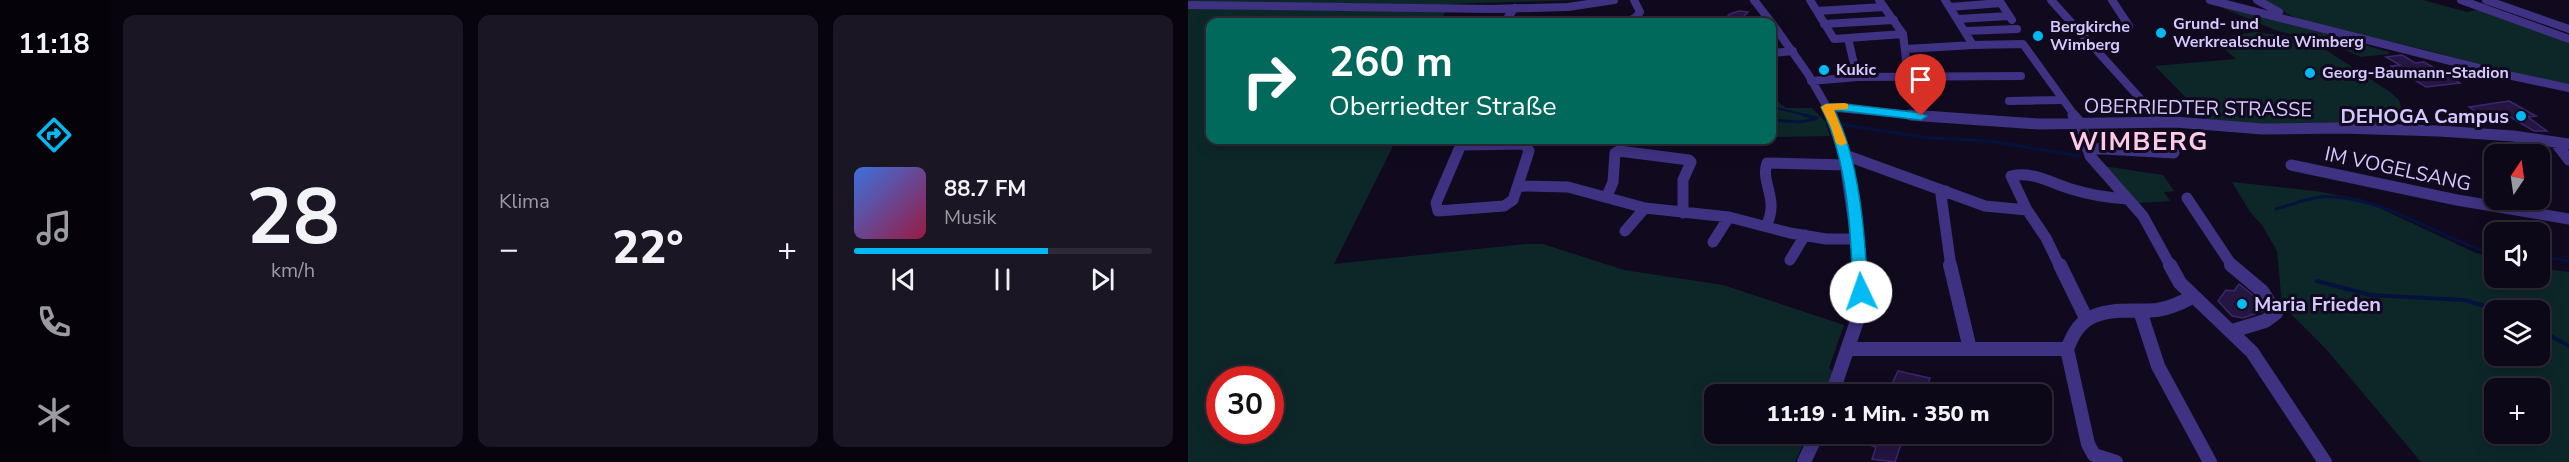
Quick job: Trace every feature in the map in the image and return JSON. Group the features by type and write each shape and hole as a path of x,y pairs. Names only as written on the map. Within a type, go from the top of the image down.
{"street":[{"path":"1188,5 1230,3 1452,9 1575,7 1614,0"},
{"path":"1634,0 1640,12 1635,18"},
{"path":"1754,0 1767,18"},
{"path":"1810,0 1834,40 1903,34"},
{"path":"2051,0 2161,122"},
{"path":"2112,0 2129,26"},
{"path":"2210,0 2498,74 2569,88"},
{"path":"2257,0 2285,15 2283,18"},
{"path":"2461,0 2569,39"},
{"path":"2486,0 2569,29"},
{"path":"1973,45 1948,3 2000,2 2027,44"},
{"path":"1817,11 1882,3 1903,34 1908,76"},
{"path":"1507,18 1515,8"},
{"path":"1957,19 2010,16"},
{"path":"1824,24 1894,20"},
{"path":"1776,29 1793,51 1837,127 1846,160 1861,292 1856,322 1836,384"},
{"path":"1965,31 2017,29"},
{"path":"1848,38 1857,76"},
{"path":"1906,49 2023,44 2061,100 2081,123 2090,156 2143,216 2173,272 2192,297 2232,331 2258,361 2325,462"},
{"path":"1776,53 1793,51"},
{"path":"1811,81 1857,76 2021,76"},
{"path":"2009,101 2061,100"},
{"name":"OBERRIEDTER STRASSE","path":"1826,107 1845,107 1957,120 2161,122 2262,129 2341,128 2439,131 2569,144"},
{"path":"2555,142 2569,160"},
{"path":"1461,144 1436,203 1438,211 1504,206 1513,200 1520,186 1529,151 1525,144"},
{"path":"2087,148 2174,153"},
{"path":"1607,196 1612,182 1615,153 1619,151 1689,159 1691,162 1686,167 1683,176 1683,213"},
{"path":"1766,226 1773,216 1772,196 1765,169 1767,163 1846,160 1852,156 1985,206 2027,210"},
{"name":"IM VOGELSANG","path":"2291,165 2457,200 2569,219"},
{"path":"2086,318 2046,238 2027,210 2011,176 2024,173 2071,189 2115,199 2128,199"},
{"path":"1520,186 1568,187 1645,208 1729,217 1804,236 1842,240 1856,239"},
{"path":"1946,191 1941,195 1943,224 1970,350"},
{"path":"2187,198 2231,265 2262,291 2276,313 2265,321 2232,331"},
{"path":"1625,231 1645,208"},
{"path":"1713,242 1729,217"},
{"path":"1790,260 1804,236"},
{"path":"2116,462 2094,454 2088,444 2067,349 2070,339 2086,318 2097,314 2140,311 2186,302 2192,297"},
{"path":"2140,311 2158,366 2211,462"},
{"path":"1848,349 2067,349"},
{"path":"1804,462 1812,444"}],"green space":[{"path":"1188,0 1578,0 1448,4 1443,18 1206,18 1206,144 1394,144 1334,264 1543,244 1624,270 1723,285 1844,325 1829,368 1833,372 1829,384 1704,384 1704,444 1803,444 1795,462 1188,462"},
{"path":"2262,0 2423,0 2467,12 2479,9 2569,41 2569,85 2511,74 2426,50 2301,21"},
{"path":"2219,6 2285,22 2389,52 2389,54 2361,57 2341,48 2275,30"},
{"path":"2256,32 2293,37 2317,44 2390,92 2399,100 2402,111 2388,125 2253,126 2210,122 2155,66 2236,59 2221,46 2234,35"},
{"path":"1776,100 1786,108 1812,108 1825,121 1830,136 1776,137"},
{"path":"2103,166 2163,175 2174,191 2164,192 2170,201 2137,203"},
{"path":"2232,182 2315,191 2360,199 2484,255 2484,288 2550,288 2550,269 2569,272 2569,462 2421,462 2326,349 2282,305 2277,251 2262,225 2250,212"}],"building":[{"path":"1739,11 1748,12 1742,18 1726,18"},
{"path":"2402,55 2415,63 2424,62 2460,83 2426,87 2391,66 2400,65 2386,57"},
{"name":"DEHOGA Campus","path":"2509,101 2536,116 2528,117 2547,131 2534,131 2500,111 2478,113 2469,107"},
{"name":"Maria Frieden","path":"2239,284 2255,297 2263,311 2243,318 2232,316 2218,301 2226,290 2234,291"},
{"path":"1898,371 1930,378 1928,384 1892,384"},
{"path":"1865,444 1901,444 1895,462 1872,459 1876,447"}],"waterway":[{"path":"1776,108 1810,116"},
{"path":"1804,115 1817,118"},
{"path":"1776,120 1800,122 1815,119"},
{"path":"1844,125 1930,138 1989,141 2079,156"},
{"path":"2276,209 2320,197 2342,197 2386,209 2484,251"},
{"path":"2550,258 2569,261"},
{"path":"2317,281 2370,295 2464,300 2484,306"},
{"path":"2550,336 2569,346"}],"slow traffic":[{"path":"1841,143 1837,127 1826,107 1844,107"}],"place":[{"name":"Grund- und Werkrealschule Wimberg","path":"2161,33"},
{"name":"Bergkirche Wimberg","path":"2038,36"},
{"name":"Kukic","path":"1824,70"},
{"name":"Georg-Baumann-Stadion","path":"2310,73"},
{"name":"DEHOGA Campus","path":"2521,116"},
{"name":"Maria Frieden","path":"2242,304"}],"district":[{"name":"WIMBERG","path":"2139,141"}],"route":[{"path":"1861,292 1854,210 1847,165 1837,127 1826,107 1921,116"}]}
